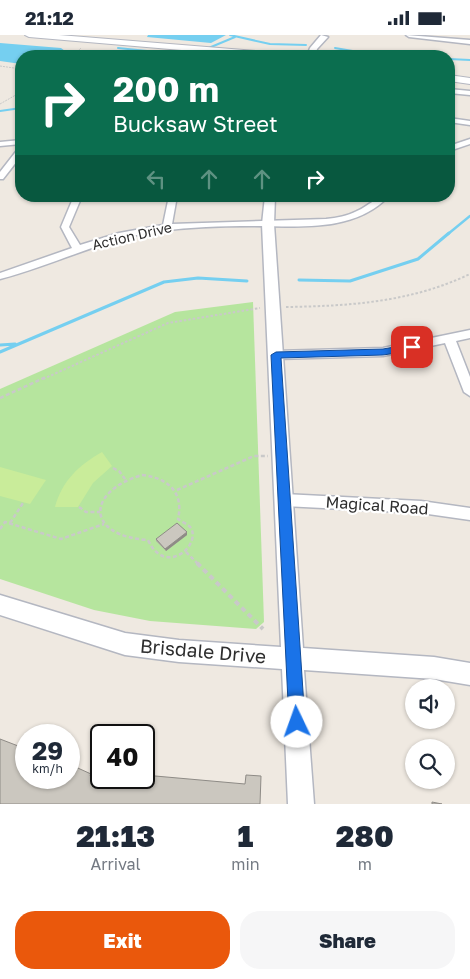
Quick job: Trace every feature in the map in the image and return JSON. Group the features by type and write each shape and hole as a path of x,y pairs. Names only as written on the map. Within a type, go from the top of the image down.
{"main road":[{"path":"29,35 195,50"},
{"path":"455,79 470,81"}],"street":[{"path":"409,35 470,42"},
{"path":"313,50 324,36"},
{"path":"322,50 324,36"},
{"path":"455,92 470,93"},
{"path":"455,121 470,123"},
{"path":"455,147 470,141"},
{"path":"0,144 15,143"},
{"path":"0,177 15,158"},
{"path":"75,202 65,227 77,249"},
{"path":"166,227 172,202"},
{"path":"270,202 268,224 302,804"},
{"name":"Action Drive","path":"0,276 119,236 166,227 342,221 367,211 378,202"},
{"path":"276,355 383,352 450,340 470,334"},
{"path":"450,340 470,392"},
{"name":"Magical Road","path":"284,500 421,507 470,514"},
{"name":"Brisdale Drive","path":"0,605 126,644 179,651 434,668 470,674"}],"path":[{"path":"0,66 15,68"},
{"path":"0,104 15,95"},
{"path":"286,307 362,305 403,299 432,291 470,274"},
{"path":"0,398 168,323 260,308"},
{"path":"177,490 254,456 282,456"},
{"path":"113,468 119,471 125,479"},
{"path":"150,475 165,480 177,490 181,504 178,519 189,525 193,536 190,547 186,552 174,557 162,557 152,550 148,540 122,539 114,535 104,524 101,512 106,495 125,479 150,475"},
{"path":"10,523 22,503"},
{"path":"79,507 86,512 101,512"},
{"path":"0,529 5,522 61,539 104,524"},
{"path":"186,552 263,629"}],"green space":[{"path":"253,302 264,622 256,629 150,621 94,610 0,579 0,389 175,312"},
{"path":"102,452 112,466 93,483 78,507 55,507 62,489 72,475 86,462"},
{"path":"0,467 46,480 30,504 0,496"}],"water":[{"path":"148,35 226,35 211,43 147,37"},
{"path":"0,43 61,48 64,50 15,50 15,63 0,61"}],"building":[{"path":"177,523 187,532 165,549 156,539"},
{"path":"0,739 15,745 15,789 80,789 80,769 90,774 90,789 155,789 155,776 245,784 246,775 261,776 260,804 0,804"}],"waterway":[{"path":"230,35 270,44 306,45"},
{"path":"204,50 235,37"},
{"path":"118,48 137,50"},
{"path":"335,48 347,50"},
{"path":"455,59 470,60"},
{"path":"0,111 15,109"},
{"path":"448,234 470,216"},
{"path":"299,280 350,281 418,259 449,233"},
{"path":"0,352 164,282 198,278 247,281"},
{"path":"0,345 15,344"}],"route":[{"path":"297,722 276,355 383,352 412,347"}]}
